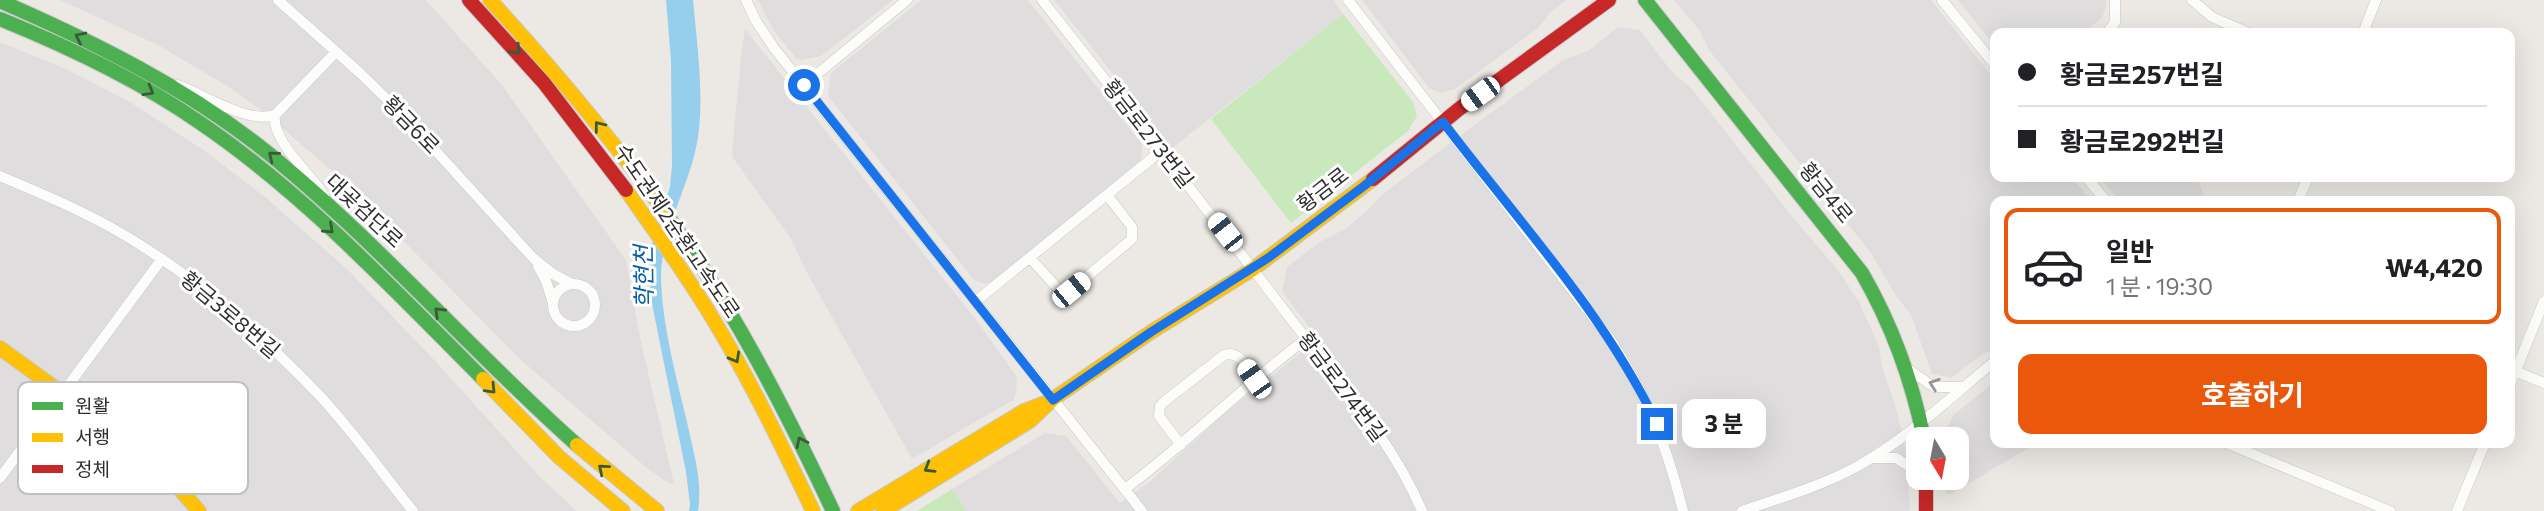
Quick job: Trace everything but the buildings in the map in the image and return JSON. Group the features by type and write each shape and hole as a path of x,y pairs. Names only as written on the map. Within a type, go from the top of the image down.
{"main road":[{"name":"수도권제2순환고속도로","path":"469,0 548,86 628,193 701,299 767,416 813,511"},
{"name":"수도권제2순환고속도로","path":"491,0 544,59 641,179 708,274 782,404 832,507"},
{"name":"황금로","path":"886,510 1030,421 1053,400 1151,332 1253,269 1364,186 1443,122 1609,0"},
{"name":"황금4로","path":"1645,0 1849,254 1886,313 1908,369 1922,427"},
{"name":"대곶검단로","path":"0,1 83,38 236,128 293,173 336,213 560,431 657,511"},
{"name":"대곶검단로","path":"0,19 56,42 116,72 172,105 257,165 357,254 524,423 612,505 623,511"},
{"path":"0,348 47,382"},
{"name":"황금로","path":"858,511 1024,411 1053,400"},
{"path":"1925,490 1926,511"},
{"path":"184,494 199,511"}],"street":[{"name":"황금6로","path":"278,0 404,116 534,259"},
{"path":"746,0 762,32 1142,511"},
{"path":"804,85 907,0"},
{"name":"황금로273번길","path":"1042,0 1253,269"},
{"path":"1348,0 1583,302 1625,362 1661,433 1683,511"},
{"path":"1942,0 1990,59"},
{"path":"2111,28 2115,22 2115,0"},
{"path":"2192,0 2212,18 2237,28"},
{"path":"2365,28 2376,0"},
{"path":"151,76 246,115 261,118 275,115 337,52"},
{"path":"275,115 275,129 281,142 305,169 336,213"},
{"path":"976,301 1161,151"},
{"name":"황금3로8번길","path":"0,176 65,204 113,229 199,285 281,356 321,397 414,511"},
{"path":"2090,182 2102,196"},
{"path":"1030,258 1060,291 1068,292 1130,242 1134,235 1132,227 1107,195"},
{"path":"534,259 572,284"},
{"path":"534,259 546,282 552,303 556,316 567,325 582,325 588,321 595,308 592,294 581,285 564,286 552,303"},
{"path":"72,382 161,260"},
{"name":"황금로274번길","path":"1253,269 1380,436 1422,511"},
{"path":"2515,364 2544,301"},
{"path":"1125,489 1181,445 1254,379 1306,339"},
{"path":"1181,445 1159,416 1160,406 1165,401 1224,355 1231,353 1237,355 1254,379"},
{"path":"1742,511 1835,478 1872,458 1990,365"},
{"path":"1908,369 1934,387 1964,387"},
{"path":"2515,371 2544,383"},
{"path":"2238,448 2390,511"},
{"path":"2457,511 2483,448"},
{"path":"0,478 18,454"},
{"path":"1872,458 1896,458 1906,465"}],"shaded area":[{"path":"60,0 426,0 502,85 626,260 641,342 674,484 647,468 521,360 346,183 260,109 158,45"},
{"path":"758,0 893,0 821,56 801,60 796,58 774,31"},
{"path":"921,0 1028,0 1142,144 1141,162 986,284 974,280 828,96 831,73"},
{"path":"1054,0 1333,0 1343,14 1172,148"},
{"path":"1362,0 1567,0 1552,11 1538,28 1455,89 1442,93 1430,89"},
{"path":"1674,0 1931,0 1990,74 1990,182 2076,182 2087,196 1990,196 1990,350 1951,378 1932,374 1911,315 1896,296 1871,253 1709,50 1700,31"},
{"path":"1958,0 2106,0 2102,18 2089,28 1990,28 1990,40"},
{"path":"1618,27 1640,30 1672,72 1692,89 1838,270 1859,302 1879,346 1882,367 1896,408 1906,452 1906,490 1909,490 1910,511 966,511 952,489 1045,433 1066,436 1120,503 1148,483 1230,409 1318,339 1282,291 1287,267 1321,241 1345,229 1382,195 1563,60 1588,51"},
{"path":"745,29 977,321 1017,377 1013,400 912,459 805,269 791,239 733,158"},
{"path":"0,42 66,69 130,102 205,151 265,197 348,270 539,476 577,511 0,511"},
{"path":"2103,182 2199,182 2204,196 2115,196"},
{"path":"1990,384 1990,448 2029,448 1969,483 1969,427 1948,427 1953,415"},
{"path":"1946,490 1958,490 1951,494 1945,493"}],"green space":[{"path":"1343,14 1413,102 1417,116 1408,131 1291,223 1211,119"},
{"path":"952,489 966,511 917,511"}],"water":[{"path":"666,0 693,0 700,72 697,143 665,245 661,281 667,335 697,466 698,511 689,511 686,472 650,294 652,244 670,187 672,165 671,60"}],"traffic: fast":[{"path":"1645,0 1862,273 1900,353 1921,427"},
{"path":"0,1 139,68 237,129 309,187 348,223 577,445"},
{"path":"0,19 127,78 175,106 238,150 312,211 483,379"},
{"path":"669,218 737,324 833,511"}],"traffic: slow":[{"path":"490,0 582,106 669,218"},
{"path":"883,511 1030,421 1053,399 1151,332 1253,269 1373,179"},
{"path":"626,190 706,307 767,416 813,511"},
{"path":"0,348 47,382"},
{"path":"483,379 559,457 623,511"},
{"path":"858,511 1024,411 1045,403"},
{"path":"577,445 657,511"},
{"path":"184,494 199,511"}],"traffic: jam":[{"path":"469,0 544,83 626,190"},
{"path":"1373,179 1459,109 1609,0"},
{"path":"1926,490 1926,511"}],"route":[{"path":"804,85 1053,400 1151,332 1268,258 1443,122 1611,339 1641,390 1657,424"}],"water label":[{"name":"학현천","path":"644,277"}]}
